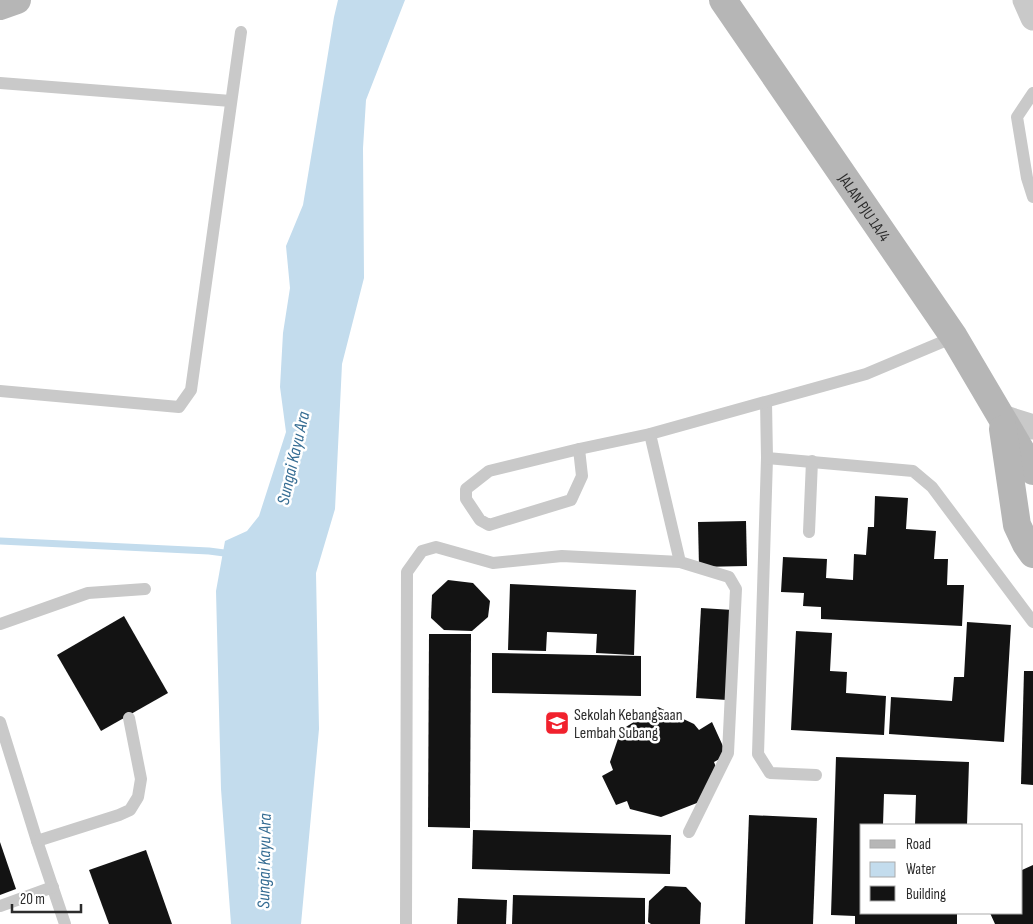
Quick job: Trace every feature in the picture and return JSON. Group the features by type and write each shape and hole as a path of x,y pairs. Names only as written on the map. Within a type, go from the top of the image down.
{"street":[{"path":"0,6 17,0"},
{"name":"JALAN PJU 1A/4","path":"723,0 954,337 1033,471"},
{"path":"1024,0 1033,18"},
{"path":"1002,418 1033,427"},
{"name":"JALAN PJU 1A/4","path":"1002,418 1017,525 1033,554"}],"lane":[{"path":"0,391 179,407 191,390 240,32"},
{"path":"0,83 231,101"},
{"path":"1033,93 1017,117 1027,178 1033,197"},
{"path":"579,449 582,476 571,500 489,524 480,520 466,498 466,489 489,471 579,449 650,434 866,374 954,337"},
{"path":"766,402 768,458 758,754 770,773 816,775"},
{"path":"650,434 680,562"},
{"path":"768,458 913,471 932,488 1033,622"},
{"path":"809,532 812,461"},
{"path":"406,924 407,572 422,551 436,547 493,563 562,556 680,562 729,577 736,589 728,753 688,832"},
{"path":"0,624 88,593 145,588"},
{"path":"37,841 130,810 138,797 141,779 129,718"},
{"path":"0,722 65,924"},
{"path":"0,906 53,887"}],"water":[{"name":"Sungai Kayu Ara","path":"338,0 405,0 366,100 363,148 364,278 342,364 335,509 316,573 319,729 301,924 231,924 221,789 216,591 225,541 247,531 259,516 286,432 280,387 283,333 290,288 286,246 303,205"}],"building":[{"path":"875,496 908,498 906,529 936,531 934,559 948,559 947,585 964,585 962,626 821,619 821,607 803,606 804,593 781,592 783,557 827,559 826,578 853,580 854,554 866,555 868,527 874,527"},
{"path":"746,521 747,566 699,567 698,522"},
{"path":"448,580 473,583 490,601 488,617 472,631 444,630 431,618 432,595"},
{"path":"510,584 636,590 634,655 596,653 597,634 547,632 546,651 508,650"},
{"path":"701,608 733,610 727,700 696,698"},
{"path":"124,616 168,693 101,731 57,655"},
{"path":"967,622 1011,625 1004,742 889,734 891,697 952,701 954,677 964,677"},
{"path":"796,631 832,633 830,671 847,672 846,693 886,696 884,735 791,730"},
{"path":"429,634 471,634 470,828 428,827"},
{"path":"492,653 641,656 641,696 492,693"},
{"path":"1024,671 1033,671 1033,785 1021,784"},
{"path":"658,707 694,724 699,730 712,722 727,755 714,762 717,770 702,801 661,817 630,809 627,801 616,805 602,776 613,770 610,762 621,730"},
{"path":"836,757 969,762 967,824 915,824 916,795 884,794 883,824 860,824 860,914 957,914 957,924 855,924 855,916 831,915"},
{"path":"749,815 817,818 813,924 745,924"},
{"path":"473,830 671,835 670,874 472,869"},
{"path":"0,842 16,889 0,895"},
{"path":"146,850 172,924 109,924 89,870"},
{"path":"1033,865 1033,924 995,924 990,914 1023,914 1023,870"},
{"path":"665,886 686,887 701,903 700,924 651,924 648,922 649,901"},
{"path":"513,895 645,898 645,924 512,924"},
{"path":"458,898 507,900 506,924 457,924"}],"waterway":[{"path":"0,541 209,551 232,554"}],"place":[{"name":"Sekolah Kebangsaan Lembah Subang","path":"557,723"}]}
